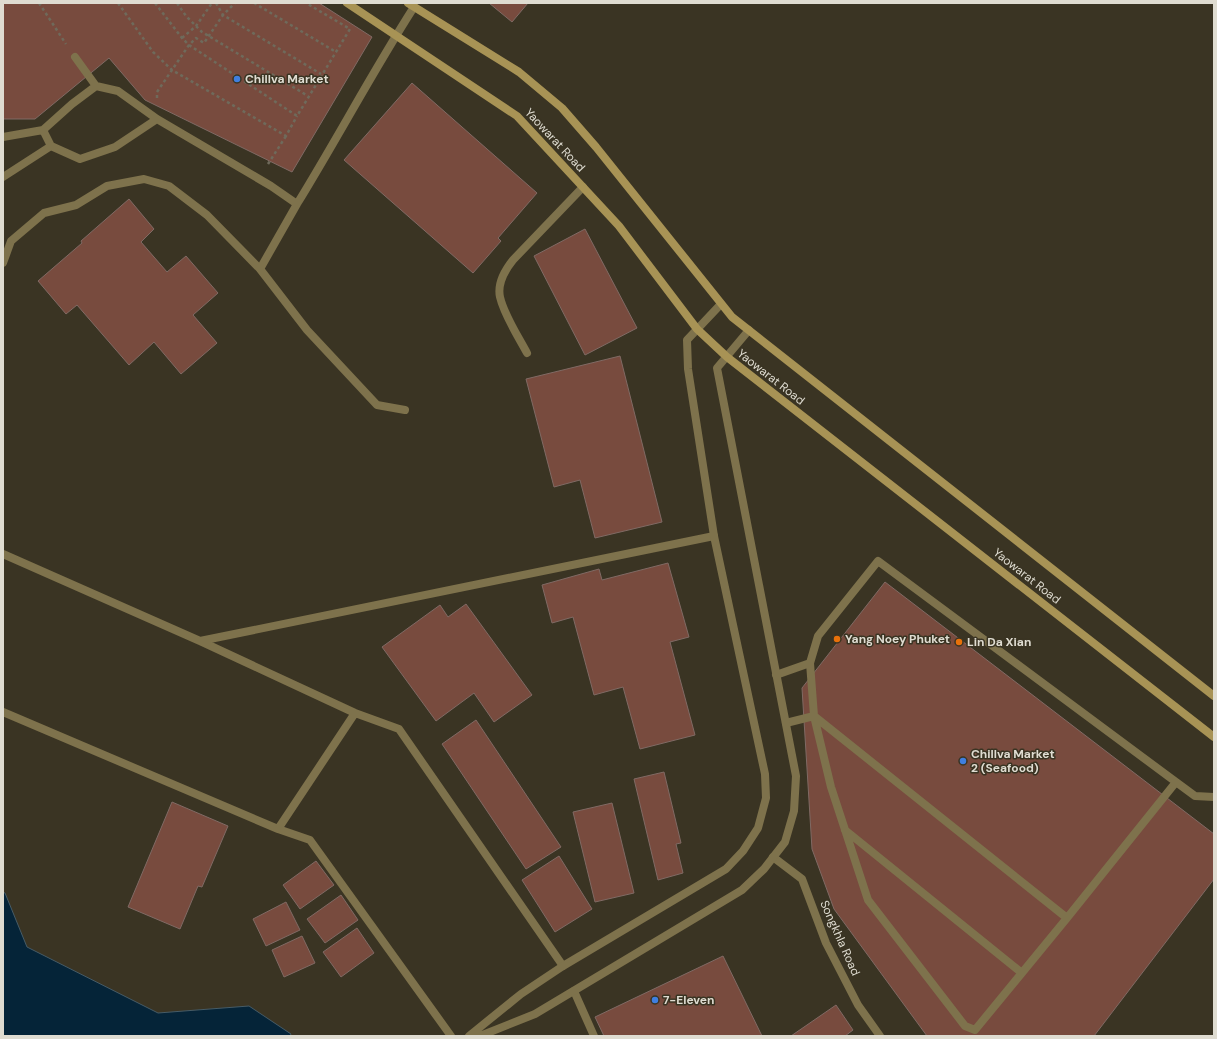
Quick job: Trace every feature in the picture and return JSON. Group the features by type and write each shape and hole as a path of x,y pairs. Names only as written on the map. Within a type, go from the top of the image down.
{"main road":[{"name":"Yaowarat Road","path":"348,3 517,116 619,226 697,329 727,357 1214,737"},
{"name":"Yaowarat Road","path":"411,5 519,72 562,108 596,147 732,317 1214,696"}],"street":[{"path":"260,268 336,140 396,35 411,5"},
{"path":"75,57 96,86 118,92 157,119 259,178 298,204"},
{"path":"3,137 43,130 72,104 96,86"},
{"path":"43,130 51,146 80,159 115,147 157,119"},
{"path":"3,177 51,146"},
{"path":"3,263 11,241 44,213 76,205 107,186 144,180 169,186 208,216 260,268 307,330 377,405 405,410"},
{"path":"526,352 507,315 500,296 501,282 505,271 513,260 583,187"},
{"path":"469,1036 521,994 563,966 726,869 744,851 758,828 766,798 765,774 714,536 688,369 687,340 721,304"},
{"path":"480,1036 535,1014 742,890 764,869 785,842 794,811 796,776 717,368 749,330"},
{"path":"200,641 714,536"},
{"path":"3,554 200,641 355,713 399,729 563,966"},
{"path":"1176,782 975,1030 965,1026 868,900 831,787 814,716 810,663 818,636 878,561 1176,782 1196,796 1214,797"},
{"path":"776,674 810,663"},
{"path":"3,712 278,829 310,840 451,1036"},
{"path":"278,829 355,713"},
{"path":"786,723 814,716"},
{"path":"814,716 1067,918"},
{"path":"845,830 1022,973"},
{"name":"Songkhla Road","path":"773,857 802,879 826,943 858,1004 880,1036"},
{"path":"574,991 594,1036"}],"path":[{"path":"39,3 75,57"},
{"path":"118,3 153,52 172,70 286,136"},
{"path":"155,3 189,45 297,116"},
{"path":"177,3 186,16 202,32 308,96"},
{"path":"182,38 196,26 212,3"},
{"path":"216,3 223,15 321,74"},
{"path":"157,119 157,92 189,45 196,38 204,43 223,15 235,3"},
{"path":"254,3 336,52"},
{"path":"259,178 286,136 321,74 350,29 306,3"}],"water":[{"path":"3,892 5,893 27,947 158,1013 249,1006 291,1034 290,1036 3,1036"}],"building":[{"name":"Chillva Market","path":"3,3 319,3 372,37 292,172 145,100 109,58 35,119 3,119"},
{"path":"489,3 528,3 512,22"},
{"path":"412,83 537,193 498,238 501,241 473,273 344,160"},
{"path":"129,199 154,229 141,242 167,272 186,256 218,293 193,315 217,343 181,374 154,342 129,365 77,305 66,314 38,281 82,243 81,241"},
{"path":"585,229 637,328 585,355 534,256"},
{"path":"620,356 662,522 595,538 580,480 554,487 526,379"},
{"path":"668,563 689,637 670,642 695,735 640,749 623,687 594,695 573,617 552,623 542,585 599,569 602,580"},
{"name":"Chillva Market 2 (Seafood)","path":"885,582 1214,834 1214,879 1094,1036 927,1036 834,909 812,849 802,688"},
{"path":"466,604 532,695 494,722 474,693 436,721 382,647 440,605 448,617"},
{"path":"476,720 561,847 526,869 442,744"},
{"path":"664,772 681,843 676,844 683,873 658,880 634,779"},
{"path":"172,802 228,826 202,887 198,886 180,929 128,907"},
{"path":"612,803 634,893 595,902 573,812"},
{"path":"559,856 592,909 555,932 522,880"},
{"path":"316,861 334,885 300,909 283,885"},
{"path":"341,895 358,920 325,943 307,919"},
{"path":"286,902 300,930 266,946 253,919"},
{"path":"357,928 374,953 341,977 323,952"},
{"path":"302,936 315,963 284,977 272,950"},
{"path":"723,956 762,1036 604,1036 595,1017"},
{"path":"836,1005 853,1030 845,1036 791,1036"}],"place":[{"name":"Chillva Market","path":"237,79"},
{"name":"Yang Noey Phuket","path":"837,639"},
{"name":"Lin Da Xian","path":"959,642"},
{"name":"Chillva Market 2 (Seafood)","path":"963,761"},
{"name":"7-Eleven","path":"655,1000"}]}
